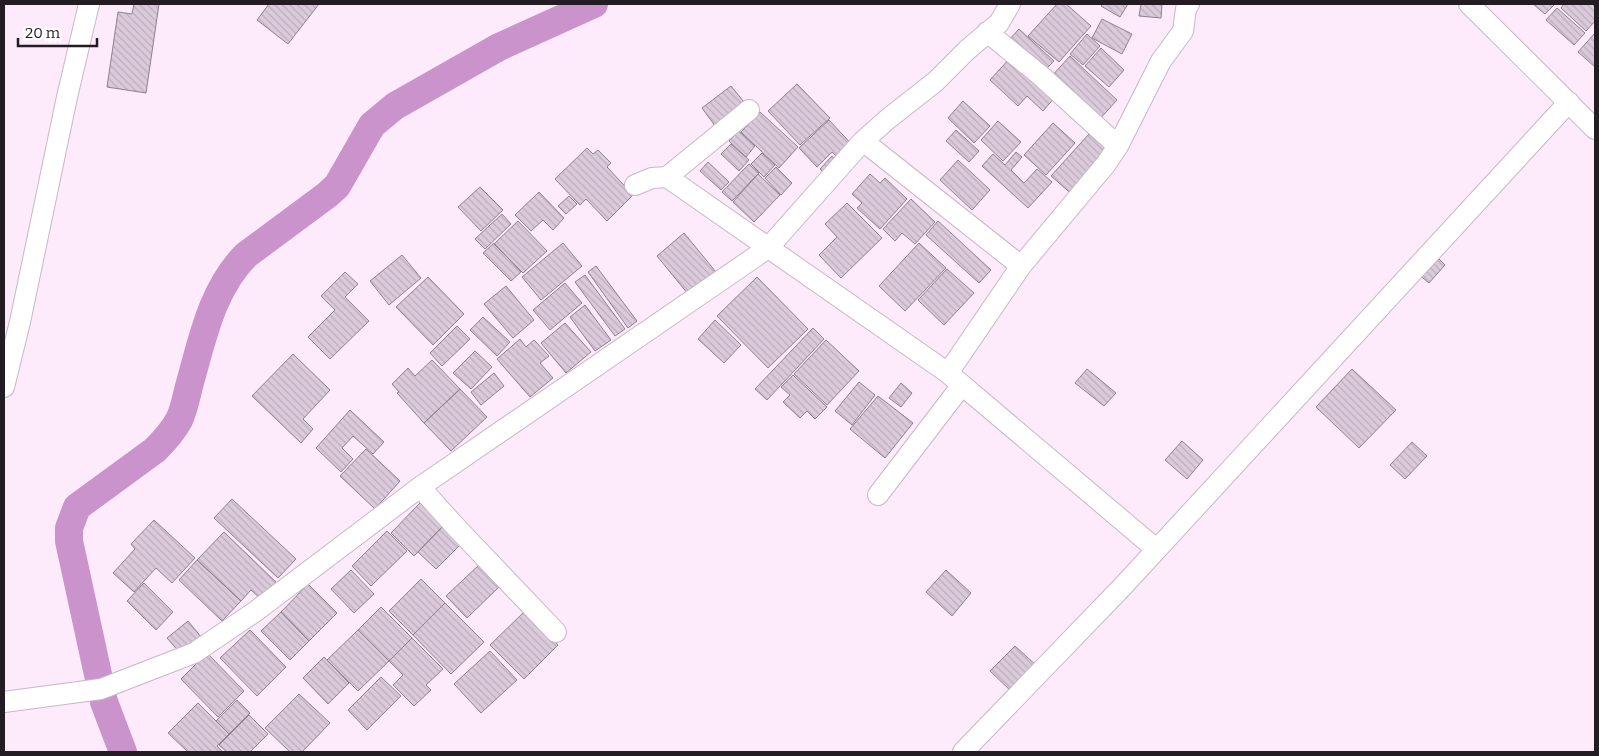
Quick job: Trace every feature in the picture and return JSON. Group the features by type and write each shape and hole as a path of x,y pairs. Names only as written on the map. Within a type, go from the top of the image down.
{"street":[{"path":"4,387 20,322 67,97 89,4"},
{"path":"4,702 102,689 194,653 256,611 420,487 768,248 863,141 935,82 967,50 999,23 1010,4"},
{"path":"878,495 955,379 1021,266 1106,164 1118,146 1161,62 1183,31 1186,9 1189,4"},
{"path":"1468,4 1595,129"},
{"path":"988,32 1040,75 1118,146"},
{"path":"963,752 1156,549 1569,102"},
{"path":"635,185 652,178 668,177 749,110"},
{"path":"863,141 1021,266"},
{"path":"668,177 955,379 1156,549"},
{"path":"420,487 556,632"}],"building":[{"path":"134,4 159,4 146,93 107,87 118,12 132,14"},
{"path":"269,4 319,4 288,44 257,20"},
{"path":"1057,4 1066,4 1091,26 1059,62 1028,36"},
{"path":"1103,4 1128,4 1120,17 1101,6"},
{"path":"1141,4 1162,4 1161,18 1139,16"},
{"path":"1533,4 1555,4 1545,14"},
{"path":"1564,4 1592,4 1595,7 1595,21 1586,31 1561,8"},
{"path":"1557,8 1585,33 1574,45 1546,20"},
{"path":"1102,19 1132,34 1122,54 1092,38"},
{"path":"1019,29 1054,61 1042,73 1007,42"},
{"path":"1595,33 1595,67 1578,52"},
{"path":"1087,34 1100,46 1083,65 1070,54"},
{"path":"1101,48 1124,70 1109,87 1085,66"},
{"path":"1070,56 1117,100 1098,121 1051,77"},
{"path":"1011,57 1055,97 1043,111 1027,96 1018,106 990,80"},
{"path":"797,84 830,118 800,145 768,111"},
{"path":"731,86 748,107 718,130 702,108"},
{"path":"963,101 990,126 974,143 948,118"},
{"path":"760,112 798,147 779,168 741,132"},
{"path":"829,120 856,149 842,162 832,152 817,167 799,148"},
{"path":"998,121 1021,142 1003,161 981,140"},
{"path":"1053,123 1075,143 1046,175 1024,155"},
{"path":"956,130 979,151 969,162 946,141"},
{"path":"739,131 755,146 746,157 729,141"},
{"path":"1089,134 1106,149 1097,159 1104,166 1075,197 1051,176"},
{"path":"731,144 749,160 739,171 721,154"},
{"path":"587,148 593,154 598,150 611,163 607,167 633,195 607,221 586,199 580,205 555,179"},
{"path":"1016,152 1022,157 1011,170 1024,183 1037,169 1052,182 1028,208 982,166 993,154 1005,165"},
{"path":"762,153 775,165 764,177 751,164"},
{"path":"832,156 841,165 829,178 820,169"},
{"path":"958,160 990,190 972,210 940,180"},
{"path":"708,162 729,182 721,190 700,171"},
{"path":"749,164 759,173 732,201 722,192"},
{"path":"776,167 792,183 781,195 765,178"},
{"path":"758,174 780,195 754,222 733,202"},
{"path":"870,174 880,183 885,178 907,199 880,229 857,208 862,203 852,194"},
{"path":"480,187 503,210 481,231 458,207"},
{"path":"539,192 564,218 553,230 543,220 531,231 515,215"},
{"path":"569,196 577,204 566,214 558,206"},
{"path":"911,199 935,222 915,244 902,233 895,241 883,229"},
{"path":"847,203 882,238 841,278 819,255 837,237 825,224"},
{"path":"502,214 511,224 485,249 475,239"},
{"path":"518,221 547,251 523,273 494,244"},
{"path":"938,221 991,270 979,283 926,235"},
{"path":"684,233 716,272 688,294 657,256"},
{"path":"494,243 521,272 511,281 483,253"},
{"path":"563,243 582,266 541,300 522,277"},
{"path":"919,243 946,268 905,311 879,286"},
{"path":"402,255 421,278 389,305 370,281"},
{"path":"1435,255 1445,265 1429,283 1418,274"},
{"path":"596,266 637,321 628,328 588,272"},
{"path":"947,269 974,293 944,325 918,300"},
{"path":"345,272 358,284 345,297 369,321 330,359 308,337 335,310 321,296"},
{"path":"585,275 625,329 615,336 575,282"},
{"path":"428,277 464,314 433,345 396,307"},
{"path":"757,277 808,329 768,368 717,316"},
{"path":"565,283 582,303 550,330 533,310"},
{"path":"506,286 534,320 513,338 484,304"},
{"path":"585,305 611,340 595,351 570,317"},
{"path":"483,317 510,342 497,356 470,330"},
{"path":"715,320 741,345 724,363 698,339"},
{"path":"565,323 591,352 566,373 541,343"},
{"path":"457,326 470,339 442,366 430,353"},
{"path":"813,328 824,339 767,400 755,389"},
{"path":"520,339 526,347 534,340 549,356 540,363 553,378 530,397 497,359"},
{"path":"826,340 859,371 827,405 794,374"},
{"path":"475,351 492,367 471,389 453,373"},
{"path":"293,354 330,390 303,419 313,429 301,443 252,396"},
{"path":"432,360 460,389 424,423 397,393 399,392 392,384 408,368 415,376"},
{"path":"1087,369 1116,393 1104,406 1075,383"},
{"path":"1352,369 1396,410 1359,448 1316,407"},
{"path":"494,373 504,386 481,405 471,392"},
{"path":"793,375 827,407 815,419 807,411 800,418 783,402 790,395 781,387"},
{"path":"859,382 875,395 852,425 835,411"},
{"path":"901,383 912,393 901,407 889,398"},
{"path":"460,389 487,417 451,451 424,423"},
{"path":"878,396 913,423 885,458 850,429"},
{"path":"350,410 384,442 373,454 353,436 342,448 353,459 341,472 316,448"},
{"path":"1182,441 1203,460 1187,479 1165,460"},
{"path":"1412,442 1427,456 1405,479 1390,465"},
{"path":"366,449 400,481 375,509 340,476"},
{"path":"232,499 296,559 278,578 214,518"},
{"path":"420,503 432,514 448,521 414,556 391,533"},
{"path":"154,520 195,558 172,583 156,568 134,592 113,573 135,549 131,544"},
{"path":"443,526 461,544 436,569 418,552"},
{"path":"387,531 407,551 371,586 352,566"},
{"path":"224,532 277,583 262,600 251,590 241,601 197,560"},
{"path":"197,560 241,601 222,621 179,580"},
{"path":"480,564 501,585 467,618 446,596"},
{"path":"351,570 374,594 354,613 331,589"},
{"path":"946,570 971,593 952,616 926,592"},
{"path":"421,579 445,603 413,635 389,611"},
{"path":"144,583 173,612 156,630 127,601"},
{"path":"308,584 337,613 309,641 281,612"},
{"path":"445,603 484,642 451,674 413,635"},
{"path":"381,607 412,638 389,661 358,630"},
{"path":"525,611 558,645 524,679 490,645"},
{"path":"281,612 309,641 290,660 261,631"},
{"path":"188,621 202,638 182,655 167,638"},
{"path":"250,630 286,667 257,696 220,658"},
{"path":"358,630 389,661 358,691 327,660"},
{"path":"412,638 443,669 426,685 431,690 414,706 393,685 403,675 389,661"},
{"path":"1015,646 1038,667 1013,693 990,671"},
{"path":"490,651 517,680 481,713 454,684"},
{"path":"207,653 244,691 218,717 181,679"},
{"path":"324,657 349,683 328,704 303,678"},
{"path":"381,677 401,696 367,730 348,710"},
{"path":"299,694 330,723 302,752 290,752 265,728"},
{"path":"237,700 250,713 229,734 216,721"},
{"path":"198,703 229,734 217,746 223,752 188,752 168,733"},
{"path":"249,715 268,734 250,752 227,752 219,745"}],"waterway":[{"path":"123,752 104,702 69,541 69,528 77,507 155,450 171,432 181,415 205,330 217,297 225,282 246,255 337,186 372,125 395,106 499,47 594,4"}]}
